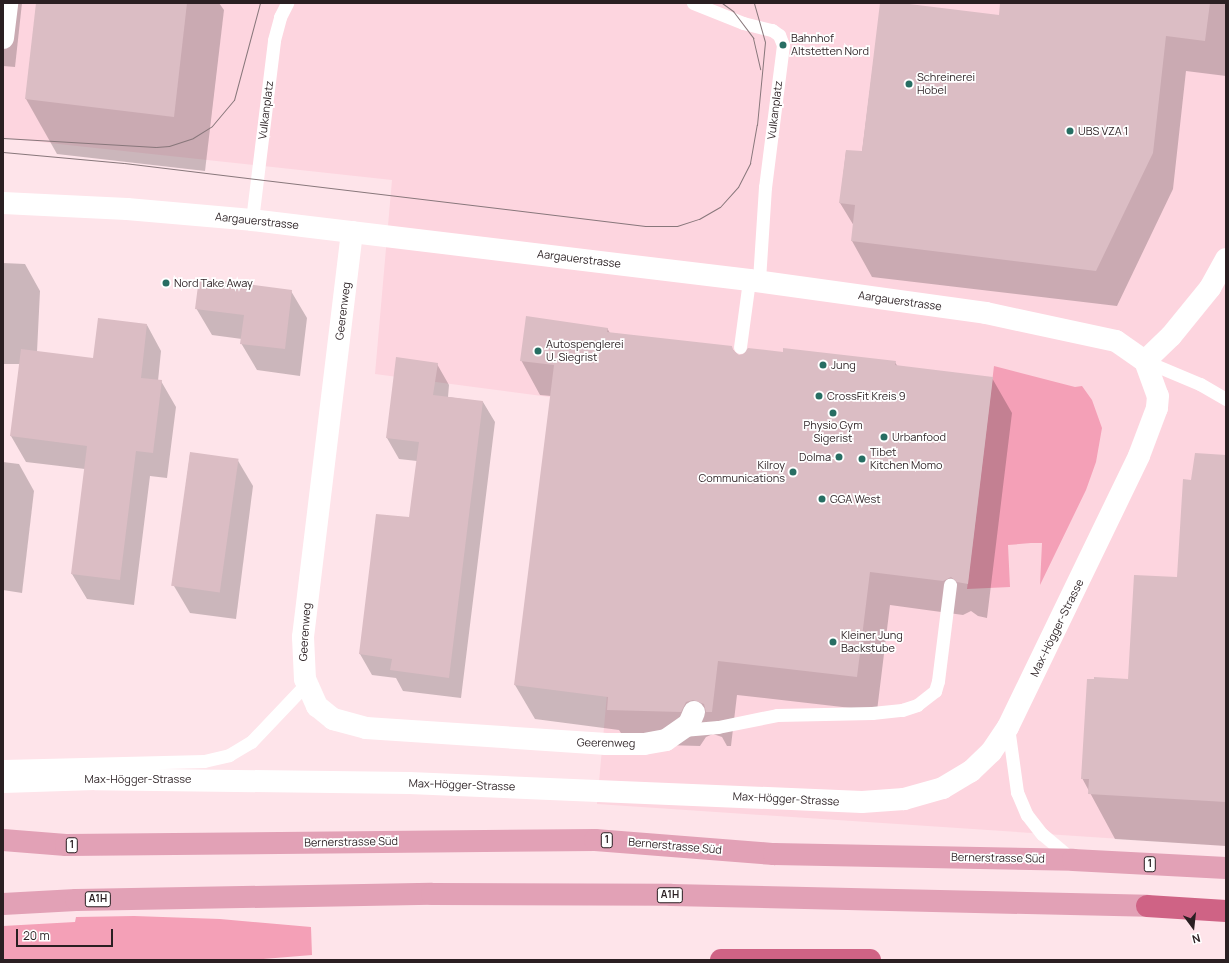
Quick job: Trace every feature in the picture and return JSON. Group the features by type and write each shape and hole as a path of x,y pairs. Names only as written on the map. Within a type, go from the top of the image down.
{"highway":[{"name":"A1H","path":"1148,906 1226,911"},
{"path":"721,960 870,960"}],"main road":[{"path":"3,38 7,3"},
{"name":"Aargauerstrasse","path":"3,203 127,209 252,220 754,280 986,314 1093,335 1116,340 1144,361"},
{"name":"Geerenweg","path":"352,232 303,637 302,659 306,684 317,706 324,712 344,723 366,728 606,744 655,742 666,740 683,730 689,724 694,712"},
{"path":"1144,361 1171,336 1210,288 1226,259"},
{"name":"Max-Högger-Strasse","path":"3,782 142,779 393,784 841,802 883,801 925,794 959,780 981,763 1008,727 1139,456 1152,422 1158,396 1144,361"},
{"name":"Bernerstrasse Süd","path":"3,840 74,845 595,840 774,854 1073,860 1226,868"},
{"name":"A1H","path":"3,904 84,900 448,894 671,895 1148,906"}],"lane":[{"name":"Vulkanplatz","path":"252,220 274,40 280,17 287,3"},
{"name":"Vulkanplatz","path":"693,3 743,23 775,32 783,45 754,280 740,347"},
{"path":"1144,361 1200,384 1226,399"},
{"path":"683,730 718,727 777,715 872,713 902,710 917,705 935,691 938,681 950,585"},
{"path":"3,766 204,761 225,756 251,742 306,684"},
{"path":"1008,727 1017,792 1027,815 1042,834 1073,860"}],"shaded area":[{"path":"3,3 1226,3 1226,846 597,804 633,408 375,374 392,180 3,138"},
{"path":"994,366 1075,387 1082,386 1092,400 1102,428 1096,462 1086,490 1040,585 1042,543 1031,543 1008,545 1010,587 967,589"},
{"path":"134,916 220,919 311,927 312,955 251,960 3,960 3,926 75,922 76,917"}],"building":[{"path":"36,3 187,3 174,117 25,99"},
{"path":"880,3 901,3 999,15 1000,3 1210,3 1205,41 1166,36 1153,153 1096,271 851,241 855,205 839,203 846,150 862,151"},
{"path":"199,278 292,290 285,349 240,344 244,315 195,309"},
{"path":"526,316 608,328 607,332 732,346 733,350 739,355 743,354 748,348 783,352 783,348 896,361 895,365 993,377 968,584 957,582 951,577 943,581 870,572 857,677 718,661 712,712 706,712 704,704 693,700 686,702 681,712 607,710 608,697 514,685 554,365 520,361"},
{"path":"98,318 147,324 141,378 162,380 153,453 136,451 120,580 71,574 87,446 10,436 21,349 93,358"},
{"path":"396,357 438,363 433,395 483,401 449,678 390,670 392,659 359,654 376,514 409,517 419,442 386,438"},
{"path":"190,452 239,459 220,593 171,586"},
{"path":"1195,453 1226,455 1226,802 1088,794 1089,779 1081,779 1087,679 1094,679 1094,677 1128,679 1134,575 1177,577 1183,479 1191,480"}],"tram line":[{"path":"3,138 156,147 169,146 193,138 212,126 234,100 260,3"},
{"path":"722,3 733,11 753,38 760,69"},
{"path":"3,152 124,163 645,226 677,226 699,219 720,207 738,187 750,163 757,125 765,42 754,3"}],"place":[{"name":"Bahnhof Altstetten Nord","path":"783,45"},
{"name":"Schreinerei Hobel","path":"909,84"},
{"name":"UBS VZA 1","path":"1070,131"},
{"name":"Nord Take Away","path":"166,283"},
{"name":"Autospenglerei U. Siegrist","path":"538,351"},
{"name":"Jung","path":"823,365"},
{"name":"CrossFit Kreis 9","path":"819,396"},
{"name":"Physio Gym Sigerist","path":"833,413"},
{"name":"Urbanfood","path":"884,437"},
{"name":"Dolma","path":"839,457"},
{"name":"Tibet Kitchen Momo","path":"862,459"},
{"name":"Kilroy Communications","path":"793,472"},
{"name":"GGA West","path":"822,499"},
{"name":"Kleiner Jung Backstube","path":"833,642"}]}
